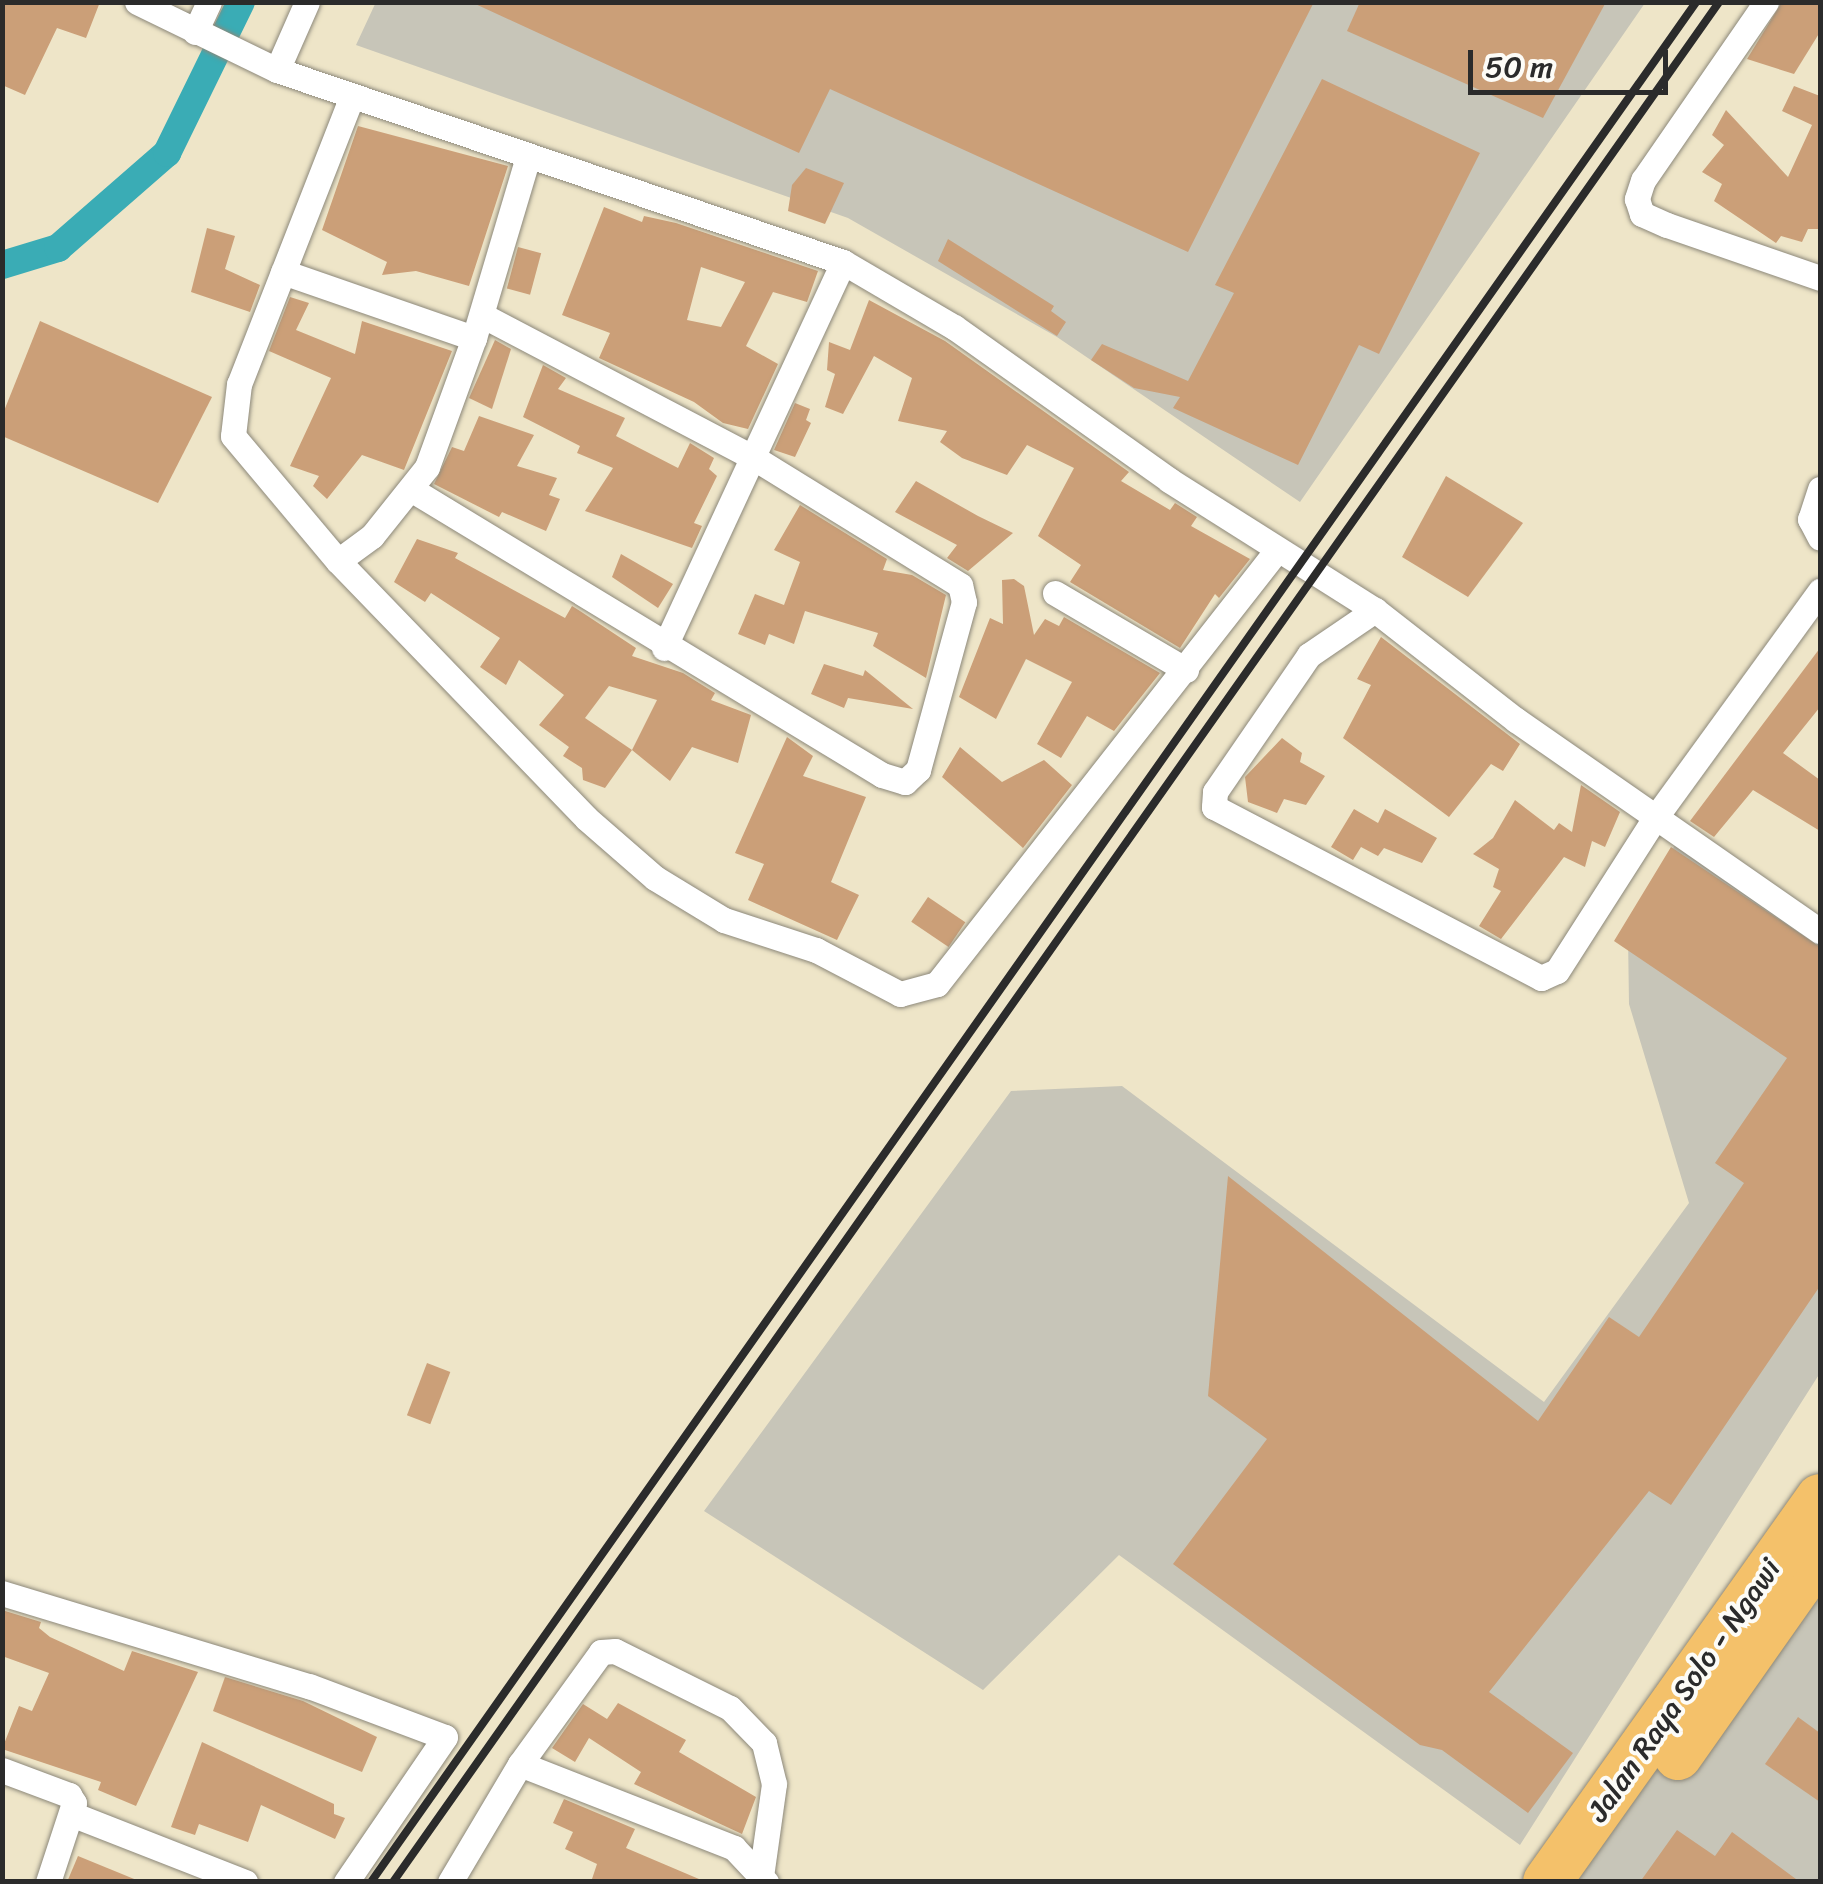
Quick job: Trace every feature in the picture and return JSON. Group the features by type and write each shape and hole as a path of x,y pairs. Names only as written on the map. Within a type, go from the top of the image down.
{"highway":[{"name":"Jalan Raya Solo - Ngawi","path":"1547,1882 1820,1498"},
{"name":"Jalan Raya Solo - Ngawi","path":"1587,1882 1820,1554"}],"street":[{"path":"137,2 271,68 842,262 954,327 1278,550 1375,610 1655,818 1820,931"},
{"path":"199,34 209,2"},
{"path":"271,68 307,2"},
{"path":"1766,2 1643,180 1637,198 1642,214 1820,278"},
{"path":"352,96 239,384 233,436 338,561 586,818 655,878 724,920 816,950 900,994 926,991 955,967 1278,550"},
{"path":"338,561 414,491 478,327 528,157"},
{"path":"664,648 842,262"},
{"path":"283,272 478,327 754,458 960,585 964,602 918,770 905,782 895,781 664,648 414,491"},
{"path":"1820,489 1810,519 1820,538"},
{"path":"1375,610 1310,655 1215,792 1214,807 1222,815 1541,978 1557,972 1655,818 1820,591"},
{"path":"1055,593 1186,670"},
{"path":"2,1592 309,1686 445,1737 346,1882"},
{"path":"458,1879 520,1764 601,1652 616,1651 704,1691 748,1720 764,1743 774,1784 764,1879"},
{"path":"520,1764 718,1840 764,1879"},
{"path":"2,1770 68,1795 74,1815 48,1882"},
{"path":"74,1815 245,1882"}],"shaded area":[{"path":"376,2 1645,3 1300,502 1057,337 848,218 356,45"},
{"path":"1680,835 1820,920 1820,1373 1520,1845 1119,1555 983,1690 704,1511 1011,1091 1122,1086 1544,1402 1689,1203 1629,1004 1628,936"},
{"path":"1820,1516 1820,1881 1570,1881"}],"building":[{"path":"2,2 100,2 86,38 57,28 25,95 2,85"},
{"path":"471,2 1314,2 1188,252 830,89 799,153"},
{"path":"1360,2 1606,2 1543,118 1347,31"},
{"path":"1782,2 1820,2 1820,32 1794,74 1747,59"},
{"path":"1322,79 1480,153 1379,354 1359,345 1298,465 1173,408 1180,397 1134,388 1091,360 1102,344 1188,381 1234,293 1215,285"},
{"path":"1794,86 1820,96 1820,229 1808,229 1802,242 1781,236 1776,243 1714,201 1722,184 1702,172 1724,145 1712,135 1726,110 1788,177 1812,125 1782,111"},
{"path":"358,126 508,166 469,286 416,271 382,275 387,262 322,230"},
{"path":"806,168 844,183 825,224 788,211 792,185"},
{"path":"604,207 642,222 644,216 676,223 818,271 807,302 773,292 746,346 778,364 748,429 723,423 694,402 599,358 610,333 562,315","holes":["701,267 745,282 721,327 687,320"]},
{"path":"207,228 235,236 225,269 260,285 250,312 191,292"},
{"path":"948,239 1054,306 1051,311 1066,322 1057,336 938,261"},
{"path":"518,247 541,253 530,295 507,289"},
{"path":"290,297 309,303 296,330 355,354 362,321 452,351 404,470 362,455 327,499 313,486 319,476 290,466 331,378 269,351"},
{"path":"869,300 945,341 1129,472 1121,481 1170,510 1175,503 1197,517 1191,526 1250,559 1219,598 1215,594 1180,648 1070,582 1081,565 1038,536 1074,468 1027,445 1007,475 962,458 940,442 947,431 898,421 912,378 874,356 843,414 825,407 835,374 827,370 829,342 850,350"},
{"path":"40,321 212,397 158,503 2,436 2,416"},
{"path":"495,340 511,349 492,409 469,398"},
{"path":"543,365 566,378 558,389 625,418 616,436 678,468 690,443 714,458 709,469 717,476 694,523 702,526 692,548 585,511 613,468 577,453 580,446 523,417"},
{"path":"795,403 810,409 806,420 811,423 795,457 774,450"},
{"path":"479,416 534,435 517,466 557,478 549,495 560,499 546,531 502,512 499,517 434,484 452,447 464,451"},
{"path":"1446,476 1523,523 1468,597 1402,557"},
{"path":"916,481 1013,533 968,571 947,558 957,545 895,512"},
{"path":"800,505 887,559 883,570 912,575 946,595 926,678 873,646 878,633 805,611 794,644 769,634 765,645 738,634 755,594 784,605 800,562 774,550"},
{"path":"417,539 458,553 455,558 565,618 572,606 636,648 632,656 683,673 715,693 711,700 751,715 738,763 692,747 670,781 632,750 605,788 583,780 582,768 563,756 569,747 539,725 564,695 519,660 506,685 480,667 500,638 431,593 425,602 394,582","holes":["609,686 657,700 632,750 585,718"]},
{"path":"621,554 673,584 658,608 612,577"},
{"path":"1014,579 1024,586 1034,635 1045,619 1059,626 1064,617 1160,673 1114,731 1087,716 1061,758 1037,744 1072,682 1026,659 996,719 959,697 990,618 1003,624 1002,580"},
{"path":"1381,637 1520,744 1503,771 1491,764 1449,817 1343,738 1371,685 1357,679"},
{"path":"1820,648 1820,707 1783,753 1820,780 1820,831 1753,790 1714,837 1690,821"},
{"path":"824,664 863,676 865,670 913,709 848,698 844,708 811,694"},
{"path":"787,737 813,756 803,776 866,797 831,882 859,895 837,940 748,900 764,864 735,853"},
{"path":"1282,738 1302,753 1300,762 1325,776 1306,805 1284,799 1277,813 1248,802 1245,777"},
{"path":"960,747 1002,782 1044,760 1072,785 1023,848 942,777"},
{"path":"1581,785 1620,812 1605,847 1592,841 1585,867 1564,857 1501,939 1479,926 1501,891 1493,887 1499,869 1473,854 1493,838 1515,800 1554,830 1559,823 1572,832"},
{"path":"1354,809 1378,823 1385,809 1437,838 1422,863 1384,848 1378,856 1361,847 1353,860 1331,847"},
{"path":"1671,847 1820,947 1820,1286 1671,1505 1649,1491 1489,1692 1573,1753 1528,1813 1442,1750 1420,1745 1173,1564 1267,1439 1208,1396 1228,1176 1538,1421 1609,1317 1639,1337 1744,1183 1715,1163 1787,1058 1614,941"},
{"path":"928,897 965,922 949,947 911,922"},
{"path":"427,1363 450,1372 430,1424 407,1415"},
{"path":"2,1610 41,1622 39,1628 50,1637 124,1671 132,1651 198,1672 136,1806 98,1790 101,1782 2,1749 19,1706 32,1711 49,1673 2,1656"},
{"path":"225,1677 303,1701 377,1737 362,1772 213,1711"},
{"path":"618,1703 686,1740 679,1752 756,1797 742,1834 634,1784 641,1772 589,1738 575,1762 552,1748 583,1704 607,1719"},
{"path":"1798,1717 1820,1733 1820,1802 1765,1764"},
{"path":"202,1742 334,1804 334,1814 345,1818 335,1839 261,1805 248,1842 199,1824 195,1835 171,1827"},
{"path":"564,1799 635,1829 626,1848 706,1882 591,1882 597,1864 565,1849 573,1832 553,1823"},
{"path":"1677,1830 1715,1856 1732,1832 1800,1882 1640,1882"},
{"path":"78,1856 139,1881 139,1882 67,1882"}],"waterway":[{"path":"2,265 58,248 167,153 241,2"}],"railway":[{"path":"371,1882 1696,2"},
{"path":"393,1882 1719,2"}]}
